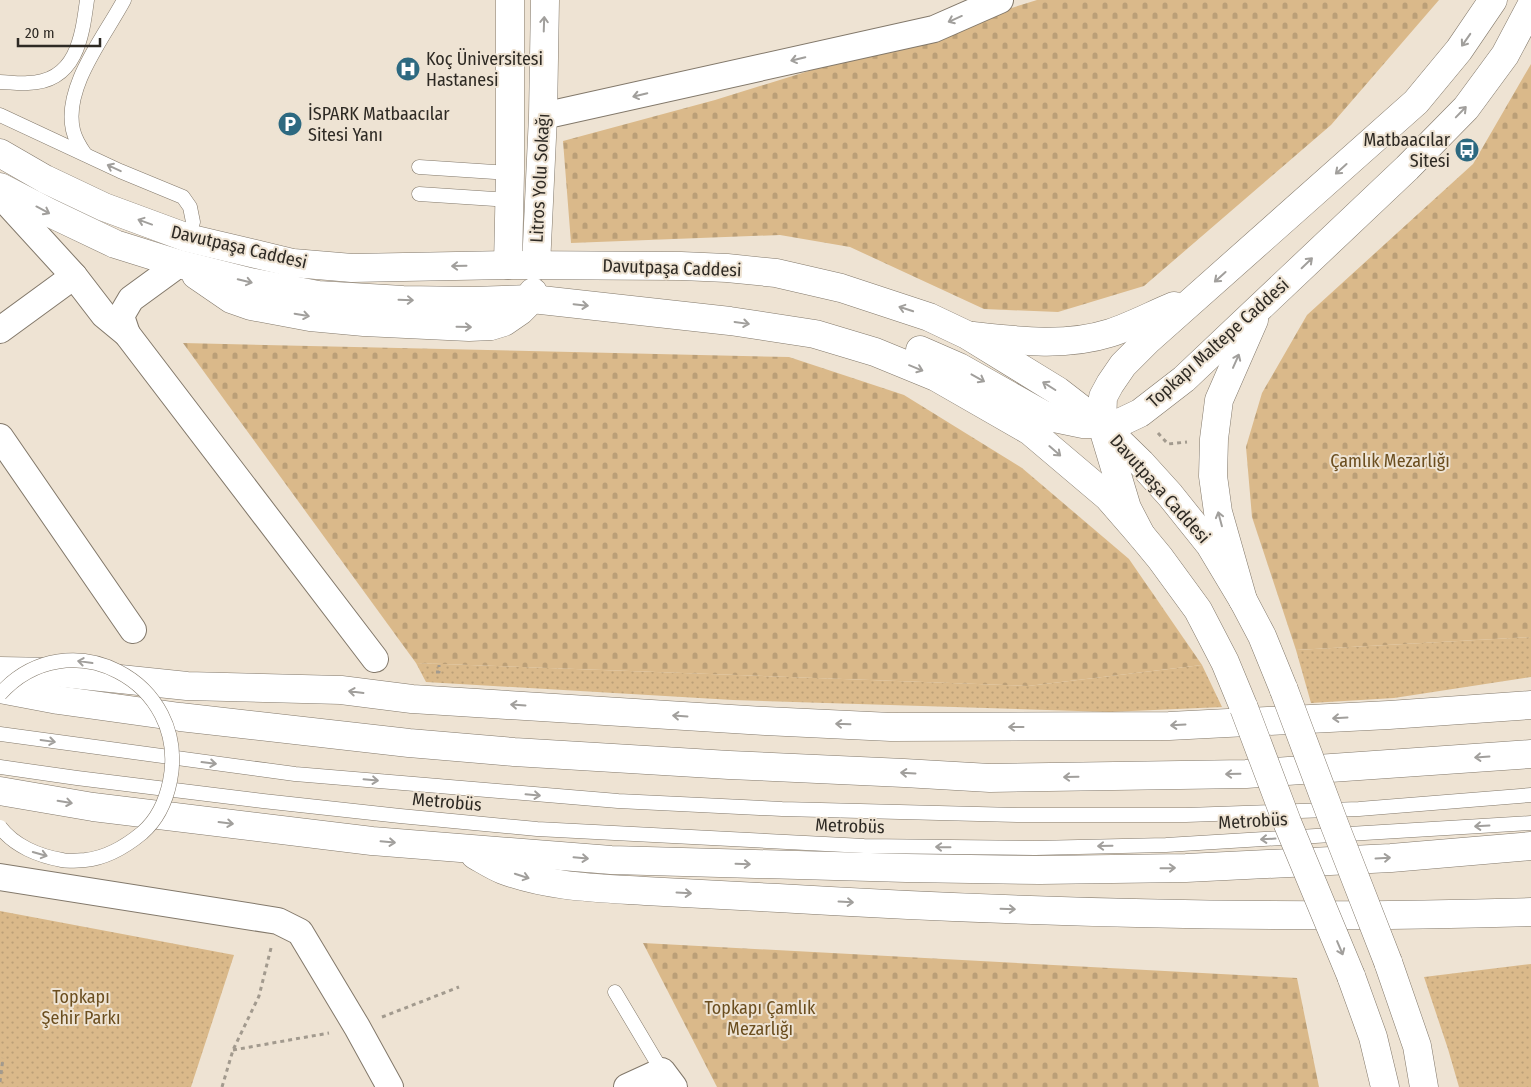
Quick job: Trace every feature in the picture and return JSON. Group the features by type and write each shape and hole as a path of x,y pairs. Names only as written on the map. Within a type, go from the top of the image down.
{"main road":[{"name":"Litros Yolu Sokağı","path":"510,0 510,200 508,265 519,300"},
{"name":"Litros Yolu Sokağı","path":"519,300 536,266 543,116 545,0"},
{"path":"1385,1087 1372,1037 1351,976 1287,822 1225,662 1198,610 1141,535 1127,508 1102,425 1103,398 1123,365 1147,341 1416,102 1459,50 1493,0"},
{"name":"Topkapı Maltepe Caddesi","path":"815,334 889,340 959,367 1042,414 1061,420 1102,425 1121,422 1140,413 1184,379 1407,168 1466,108 1505,55 1531,6"},
{"name":"Davutpaşa Caddesi","path":"0,153 45,179 104,207 188,238 294,263 352,268 508,265 727,268 776,273 841,288 920,314 967,335 1058,392 1102,425 1141,463 1181,509 1210,545 1243,600"},
{"name":"Davutpaşa Caddesi","path":"0,187 50,214 114,244 179,264 250,282 318,294 402,300 519,300 730,321 815,334 875,352 936,377 1014,420 1108,497 1141,535"},
{"path":"967,335 1055,342 1083,340 1117,331 1198,296"},
{"path":"1259,308 1219,400 1214,439 1213,476 1218,512 1243,600 1262,636 1284,690 1388,962 1417,1046 1424,1087"},
{"path":"0,671 53,672 187,686 341,690 412,699 765,721 891,726 1169,726 1389,716 1531,705"},
{"path":"0,689 58,700 180,717 476,749 729,766 990,778 1246,774 1531,754"},
{"path":"0,791 113,809 372,841 611,860 1040,870 1186,868 1390,858 1531,846"},
{"path":"462,848 500,869 531,879 585,887 906,905 1198,915 1373,916 1531,912"}],"street":[{"path":"543,116 934,29 1000,0"},
{"path":"0,195 74,276 104,315 127,334 375,658"},
{"path":"127,334 121,316 131,299 179,264"},
{"path":"0,330 74,276"},
{"path":"0,436 133,630"},
{"path":"0,877 278,921 300,932 357,1027 390,1087"},
{"path":"628,1087 668,1079"}],"lane":[{"path":"0,82 29,84 42,81 64,71 75,55 87,0"},
{"path":"85,154 77,141 73,128 73,102 80,80 124,0"},
{"path":"0,115 184,197 190,207 192,222 188,238"},
{"path":"419,167 510,173"},
{"path":"419,194 510,200"},
{"path":"0,694 10,682 39,666 71,660 104,664 133,679 155,703 170,732 174,765 167,797 151,825 126,846 96,859 64,861 32,852 5,834 0,827"},
{"name":"Metrobüs","path":"0,734 295,774 609,800 772,808 1017,815 1186,815 1359,809 1531,795"},
{"name":"Metrobüs","path":"0,767 263,801 528,828 864,846 1035,848 1166,845 1531,823"},
{"path":"615,992 668,1079"}],"path":[{"path":"222,1087 233,1050 259,996 278,921"},
{"path":"0,1082 3,1058"}],"green space":[{"path":"1037,0 1439,0 1331,125 1144,286 1058,312 984,309 850,247 780,235 571,243 563,141 715,100"},
{"name":"Çamlık Mezarlığı","path":"1531,64 1531,637 1296,650 1252,517 1246,447 1262,393 1307,315 1473,164"},
{"path":"183,343 789,357 904,395 1022,468 1129,559 1202,665 1028,686 416,663"},
{"path":"1531,637 1531,677 1394,698 1311,703 1296,650"},
{"path":"416,663 1028,686 1202,665 1222,707 1109,712 733,700 426,682"},
{"name":"Topkapı Şehir Parkı","path":"0,911 234,955 191,1087 0,1087"},
{"name":"Topkapı Çamlık Mezarlığı","path":"643,943 1297,978 1319,1087 717,1087"},
{"path":"1531,964 1531,1087 1459,1087 1424,977"}],"place":[{"name":"Koç Üniversitesi Hastanesi","path":"408,69"},
{"name":"İSPARK Matbaacılar Sitesi Yanı","path":"290,124"},
{"name":"Matbaacılar Sitesi","path":"1467,150"}]}
